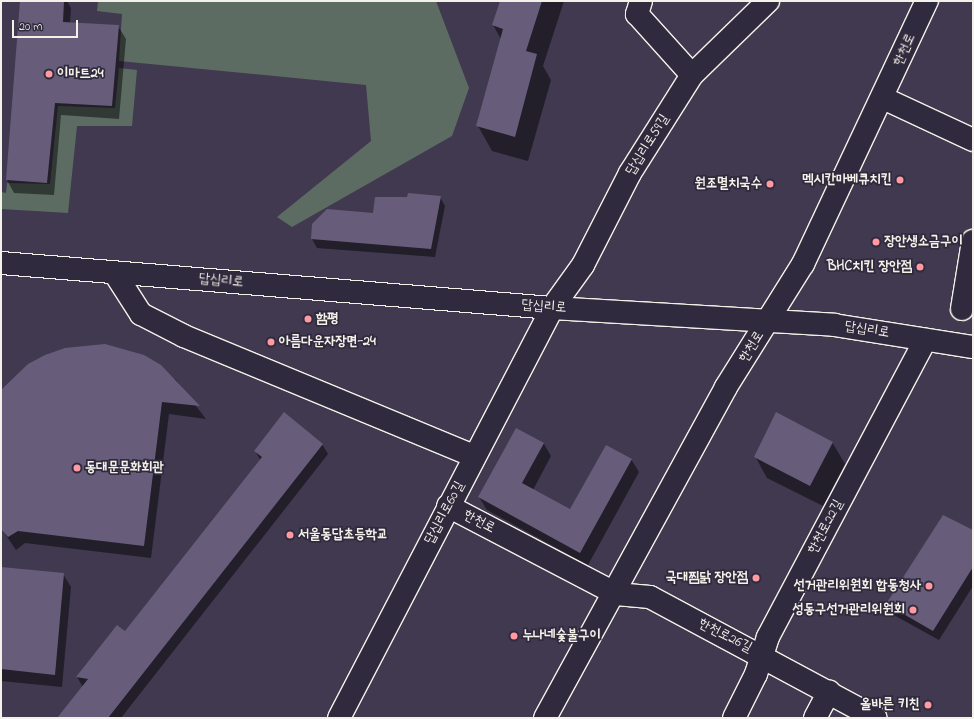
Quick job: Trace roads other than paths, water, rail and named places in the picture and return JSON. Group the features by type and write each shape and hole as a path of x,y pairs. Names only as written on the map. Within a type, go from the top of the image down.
{"street":[{"path":"641,1 637,14 692,74"},
{"name":"답십리로59길","path":"552,308 583,265 630,173 692,74 768,1"},
{"name":"한천로","path":"545,718 616,594 726,387 803,264 883,98 927,1"},
{"path":"883,98 973,140"},
{"path":"962,309 973,241"},
{"name":"답십리로","path":"1,263 552,308 834,325 973,347"},
{"path":"114,272 141,314 184,336 474,456"},
{"name":"답십리로60길","path":"339,718 552,308"},
{"name":"한천로22길","path":"734,718 762,655 768,637 925,340"},
{"name":"한천로","path":"448,506 616,594"},
{"name":"한천로26길","path":"616,594 650,597 762,655 876,718"},
{"path":"815,718 829,692"}],"place":[{"name":"이마트24","path":"49,74"},
{"name":"멕시칸마베큐치킨","path":"900,180"},
{"name":"원조멸치국수","path":"770,184"},
{"name":"장안생소금구이","path":"876,242"},
{"name":"BHC치킨 장안점","path":"920,267"},
{"name":"함평","path":"308,319"},
{"name":"아름다운자장면-24","path":"271,342"},
{"name":"동대문문화회관","path":"77,468"},
{"name":"서울동답초등학교","path":"290,535"},
{"name":"국대찜닭 장안점","path":"756,578"},
{"name":"선거관리위원회 합동청사","path":"929,586"},
{"name":"성동구선거관리위원회","path":"913,610"},
{"name":"누나네숯불구이","path":"514,636"},
{"name":"올바른 키친","path":"928,705"}]}
